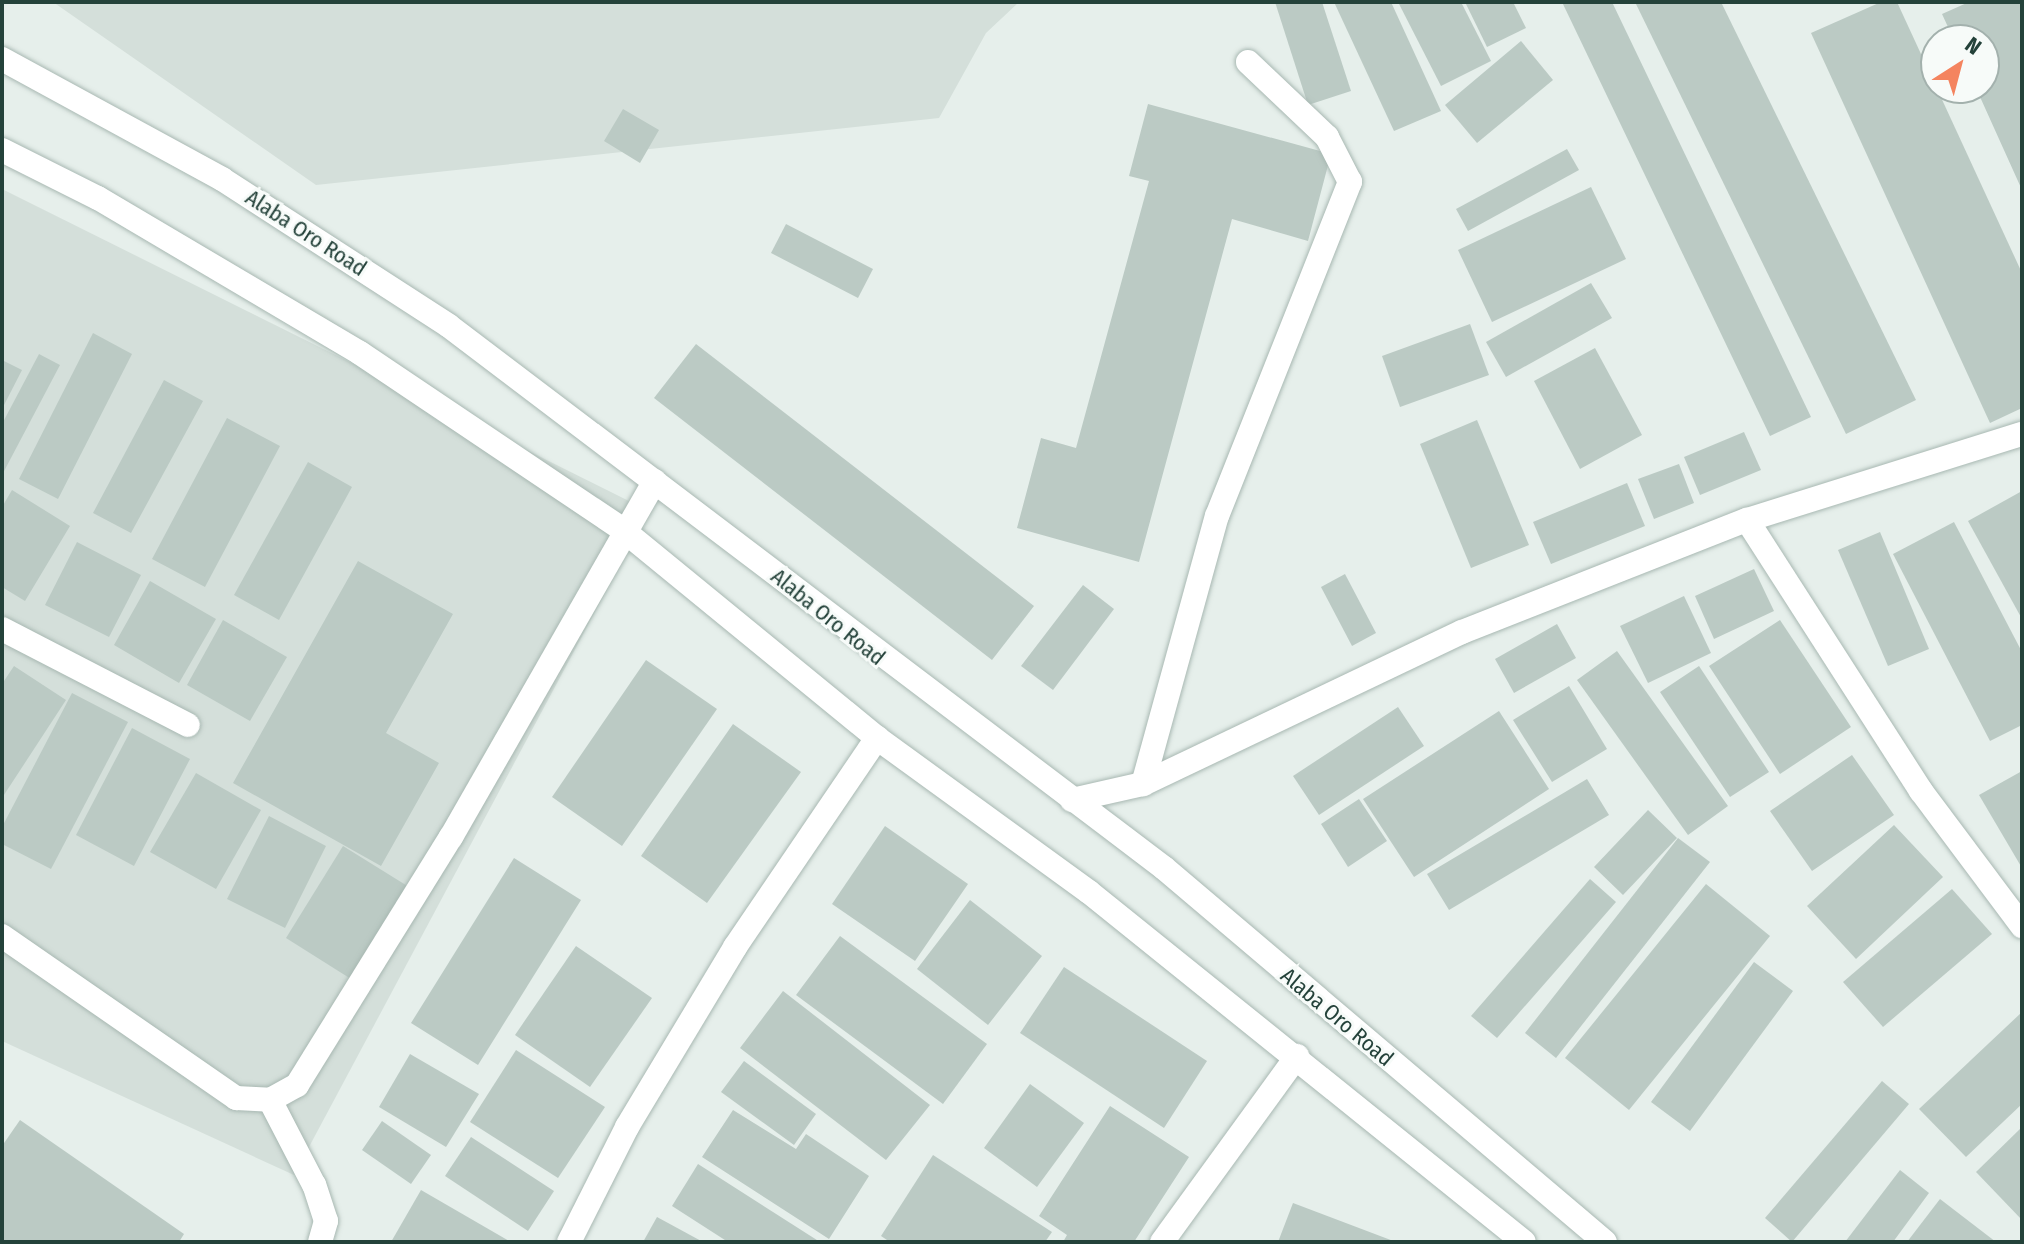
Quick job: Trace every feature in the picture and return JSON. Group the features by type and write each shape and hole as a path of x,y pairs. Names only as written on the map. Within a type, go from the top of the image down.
{"main road":[{"name":"Alaba Oro Road","path":"2,59 270,208 449,326 1164,868 1605,1242"},
{"path":"1143,784 1217,516 1350,182 1327,137 1248,62"},
{"path":"2,150 98,198 360,353 623,530 877,738 1020,839 1297,1056 1524,1242"},
{"path":"1072,800 1143,784 1462,632 1747,520 2022,434"},
{"path":"2,936 236,1098 270,1100 297,1085 451,837 623,530 655,481"},
{"path":"1747,520 1921,791 2022,926"},
{"path":"2,629 188,725"},
{"path":"569,1242 627,1127 735,947 877,738"},
{"path":"1162,1242 1297,1056"},
{"path":"270,1100 314,1185 326,1221 320,1242"}],"shaded area":[{"path":"53,2 1019,2 986,33 939,118 316,185"},
{"path":"2,189 649,511 294,1175 2,1041"}],"building":[{"path":"1275,2 1322,2 1351,91 1308,105"},
{"path":"1334,2 1391,2 1441,111 1394,131"},
{"path":"1398,2 1461,2 1491,61 1441,86"},
{"path":"1465,2 1513,2 1526,28 1487,47"},
{"path":"1562,2 1612,2 1811,417 1770,436"},
{"path":"1635,2 1721,2 1916,400 1846,434"},
{"path":"1881,2 1897,2 1920,52 1920,104 1944,104 2022,273 2022,408 1990,423 1811,33"},
{"path":"1969,2 2022,2 2022,190 1983,104 2000,104 2000,24 1947,24 1942,14"},
{"path":"1521,41 1553,80 1477,143 1445,105"},
{"path":"1148,104 1331,154 1308,241 1232,219 1139,562 1017,528 1041,438 1076,448 1149,181 1129,176"},
{"path":"623,109 659,130 640,163 604,141"},
{"path":"1567,149 1579,170 1468,231 1456,209"},
{"path":"1591,187 1626,259 1492,322 1458,250"},
{"path":"786,224 873,269 858,298 771,253"},
{"path":"1591,283 1612,318 1506,377 1486,342"},
{"path":"1470,324 1489,375 1400,407 1382,356"},
{"path":"93,333 132,354 58,499 19,479"},
{"path":"696,344 1034,606 992,660 654,398"},
{"path":"1595,348 1642,435 1580,469 1534,381"},
{"path":"39,354 60,365 2,475 2,424"},
{"path":"2,360 22,370 2,409"},
{"path":"164,380 203,401 131,533 93,513"},
{"path":"227,418 280,446 205,587 152,559"},
{"path":"1477,420 1529,545 1471,568 1420,444"},
{"path":"1744,432 1761,470 1700,495 1684,457"},
{"path":"308,462 352,487 279,620 234,595"},
{"path":"1679,464 1694,503 1654,519 1638,479"},
{"path":"1627,483 1645,526 1551,564 1533,522"},
{"path":"12,490 70,526 25,601 2,587 2,507"},
{"path":"2022,491 2022,619 1968,521"},
{"path":"1954,522 2022,652 2022,725 1990,741 1893,554"},
{"path":"1880,532 1929,649 1888,666 1838,550"},
{"path":"77,542 141,575 109,637 45,605"},
{"path":"358,561 453,614 386,733 439,763 381,866 233,783"},
{"path":"1754,569 1774,611 1714,639 1695,596"},
{"path":"1345,574 1376,633 1352,646 1321,587"},
{"path":"150,581 216,619 179,683 114,645"},
{"path":"1083,585 1114,609 1053,690 1021,666"},
{"path":"1684,596 1711,653 1648,683 1620,626"},
{"path":"223,620 287,657 250,721 187,685"},
{"path":"1780,620 1851,727 1780,774 1709,666"},
{"path":"1557,624 1576,658 1514,693 1495,659"},
{"path":"1617,651 1728,806 1688,835 1577,680"},
{"path":"646,660 717,709 622,846 552,797"},
{"path":"14,666 66,700 2,798 2,684"},
{"path":"1699,666 1769,772 1730,797 1660,692"},
{"path":"1569,686 1607,749 1552,782 1513,720"},
{"path":"72,693 128,722 51,869 2,844 2,827"},
{"path":"1398,707 1424,746 1319,815 1293,776"},
{"path":"1499,711 1549,789 1414,877 1363,799"},
{"path":"733,724 801,772 707,903 641,856"},
{"path":"132,728 190,759 134,866 76,835"},
{"path":"1852,755 1894,815 1812,871 1770,811"},
{"path":"2022,771 2022,868 1979,795"},
{"path":"196,773 261,810 216,889 150,852"},
{"path":"1587,779 1609,815 1449,910 1427,874"},
{"path":"1359,799 1387,841 1348,867 1321,824"},
{"path":"1648,810 1677,838 1623,895 1594,867"},
{"path":"269,816 326,846 285,928 227,899"},
{"path":"1894,825 1943,877 1856,959 1807,906"},
{"path":"885,826 968,884 915,961 832,904"},
{"path":"1678,838 1710,862 1556,1058 1525,1033"},
{"path":"343,846 409,887 351,979 286,938"},
{"path":"514,858 581,900 478,1065 411,1023"},
{"path":"1590,879 1616,902 1497,1038 1471,1016"},
{"path":"1706,884 1770,936 1629,1110 1565,1058"},
{"path":"1952,889 1992,934 1883,1027 1843,982"},
{"path":"970,900 1042,956 988,1025 917,969"},
{"path":"840,936 987,1044 943,1104 796,995"},
{"path":"576,946 652,998 590,1087 515,1035"},
{"path":"1754,962 1793,991 1690,1131 1651,1102"},
{"path":"1064,967 1207,1061 1164,1128 1020,1033"},
{"path":"783,991 930,1105 886,1160 740,1048"},
{"path":"2022,1012 2022,1104 1966,1157 1919,1109"},
{"path":"516,1050 605,1107 558,1178 470,1122"},
{"path":"410,1054 479,1094 446,1147 379,1107"},
{"path":"744,1061 816,1114 794,1145 721,1092"},
{"path":"1882,1081 1909,1104 1792,1242 1765,1218"},
{"path":"1030,1084 1084,1123 1037,1187 984,1148"},
{"path":"1110,1106 1189,1157 1134,1242 1063,1242 1067,1235 1039,1216"},
{"path":"733,1110 796,1149 806,1134 869,1176 829,1239 702,1157"},
{"path":"20,1120 184,1234 179,1242 2,1242 2,1146"},
{"path":"382,1121 431,1155 411,1184 362,1150"},
{"path":"2022,1127 2022,1220 1976,1172"},
{"path":"471,1137 554,1191 528,1231 445,1176"},
{"path":"933,1155 1052,1232 1045,1242 890,1242 881,1236"},
{"path":"698,1164 820,1242 728,1242 672,1206"},
{"path":"1900,1170 1929,1193 1893,1242 1845,1242"},
{"path":"421,1190 511,1242 391,1242"},
{"path":"1940,1199 1996,1242 1907,1242"},
{"path":"1293,1203 1396,1242 1278,1242"},
{"path":"657,1217 703,1242 643,1242"}]}
